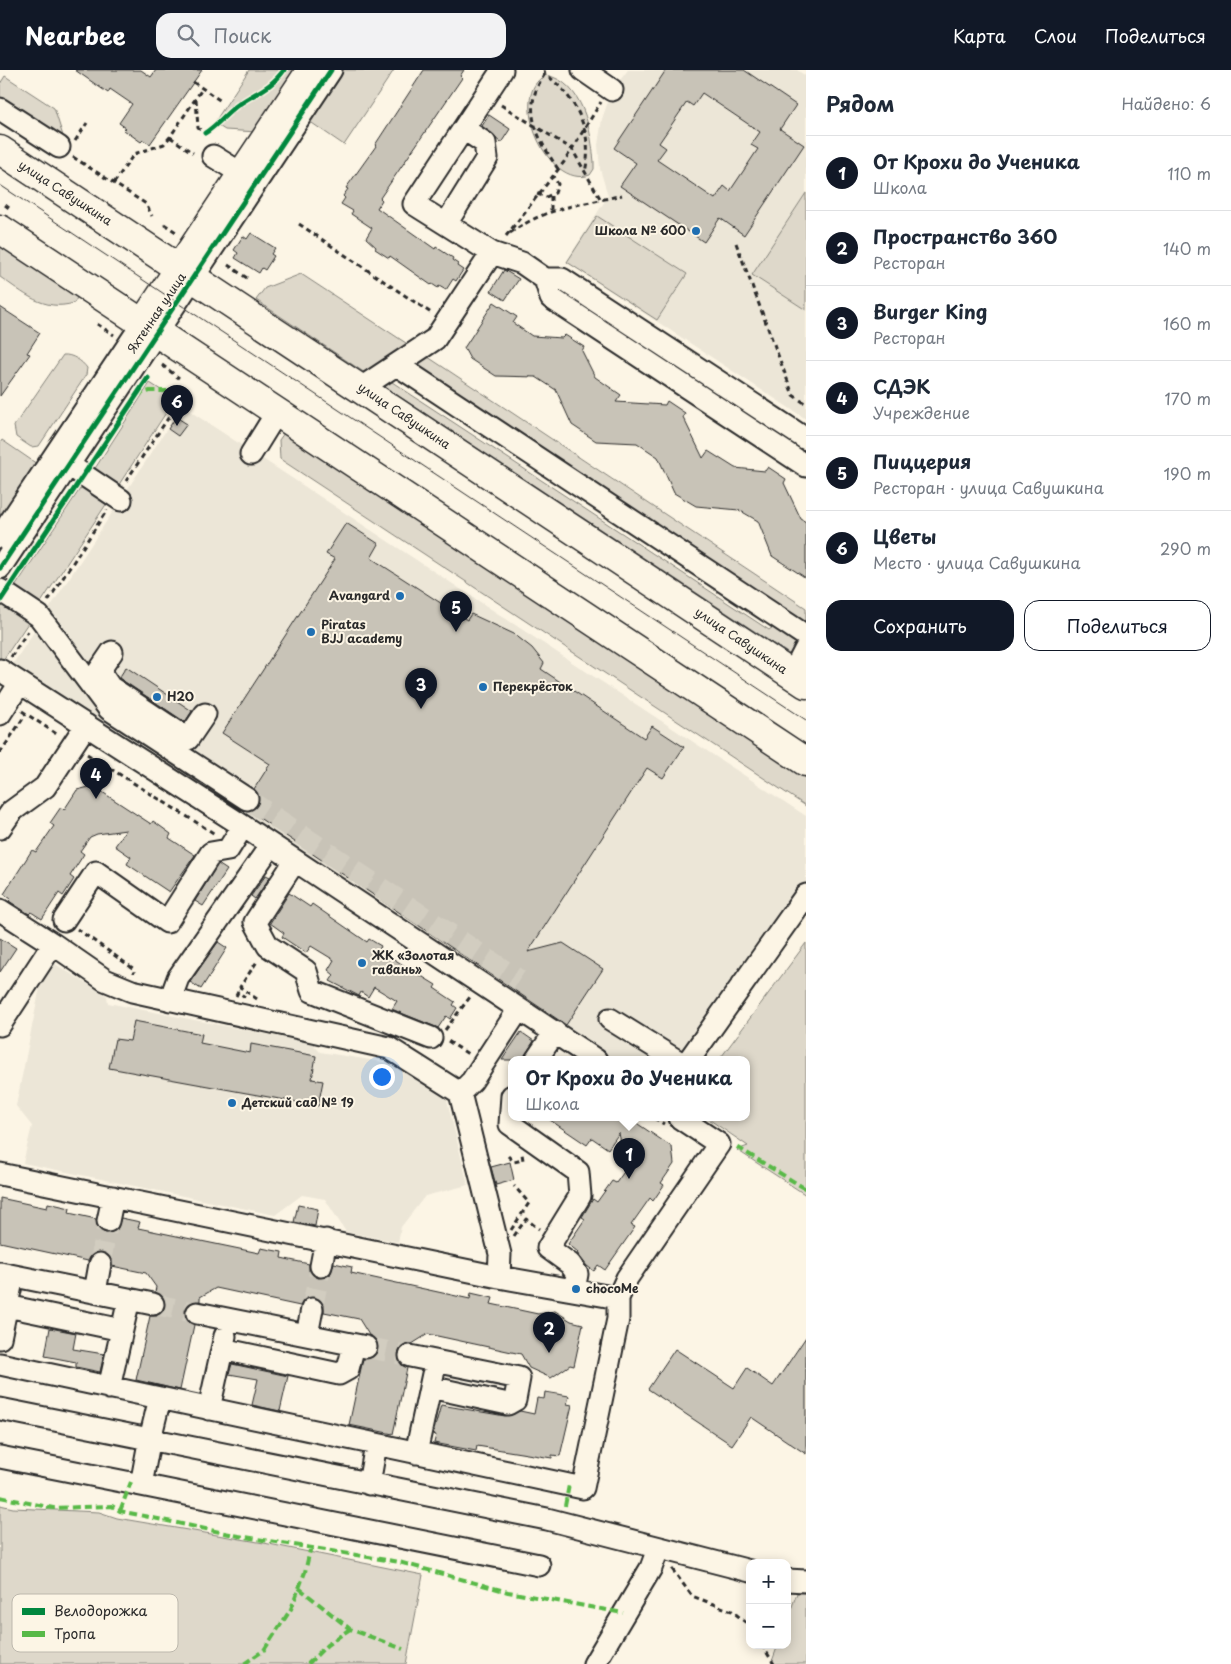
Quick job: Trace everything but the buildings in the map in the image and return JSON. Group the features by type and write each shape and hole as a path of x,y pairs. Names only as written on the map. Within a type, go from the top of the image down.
{"main road":[{"name":"Яхтенная улица","path":"150,328 186,273 242,174 311,70"},
{"name":"улица Савушкина","path":"0,150 799,680"},
{"path":"0,229 806,762"}],"street":[{"name":"Яхтенная улица","path":"186,273 331,70"},
{"path":"502,70 414,204 492,253 522,263 545,279 562,279 806,439"},
{"path":"583,70 611,89"},
{"path":"0,109 63,150"},
{"path":"446,224 487,158 485,143 464,129"},
{"path":"203,154 242,174"},
{"path":"361,388 435,339 492,253"},
{"path":"545,279 551,298 806,466"},
{"name":"Яхтенная улица","path":"0,537 61,460 150,328"},
{"path":"396,365 806,636"},
{"path":"251,454 278,412"},
{"path":"61,460 118,498"},
{"name":"Яхтенная улица","path":"0,568 61,460"},
{"path":"0,590 38,616 104,691 188,740 205,714"},
{"path":"799,680 806,648"},
{"path":"112,652 99,672 109,709 248,798"},
{"path":"1,670 243,826 590,1056"},
{"path":"0,714 20,683"},
{"path":"0,828 12,811 45,787 86,725"},
{"path":"64,920 96,872 167,922 211,853 228,850 243,826"},
{"path":"170,1000 178,978 270,844"},
{"path":"294,861 255,922 268,946 306,971 312,991 440,1038"},
{"path":"692,1056 806,895"},
{"path":"0,910 105,980 132,990 170,1000 389,1048 460,1093 500,1254 499,1277"},
{"path":"0,1025 53,944"},
{"path":"460,1093 472,1082 519,1008"},
{"path":"610,1019 670,1056"},
{"path":"539,1056 555,1032"},
{"path":"510,1121 510,1124 578,1172 580,1196 548,1248 570,1264 577,1274 574,1290"},
{"path":"0,1364 583,1488 618,1319 618,1298 627,1278 719,1144 675,1123"},
{"path":"0,1174 499,1277 618,1298"},
{"path":"108,1221 113,1197"},
{"path":"321,1266 326,1240"},
{"path":"95,1292 100,1264"},
{"path":"0,1338 7,1306 6,1274 152,1304"},
{"path":"109,1388 129,1299"},
{"path":"7,1306 122,1330"},
{"path":"307,1335 312,1309"},
{"path":"197,1313 360,1346 348,1369 339,1374 222,1349"},
{"path":"209,1409 229,1320"},
{"path":"410,1356 519,1378 515,1400 508,1404 430,1387"},
{"path":"416,1453 435,1361"},
{"path":"140,1485 160,1398"},
{"path":"0,1409 149,1443 547,1519 746,1570"},
{"path":"369,1484 376,1444"},
{"path":"0,1457 539,1565"},
{"path":"594,1664 651,1568 658,1549"},
{"path":"791,1580 806,1581"}],"path":[{"path":"558,169 545,149 535,127 532,114 532,99 544,72 568,96 585,127 589,154 585,173"},
{"path":"193,82 221,101"},
{"path":"114,183 134,154 164,144 202,88"},
{"path":"492,253 553,176 611,89"},
{"path":"485,96 572,149 601,200"},
{"path":"196,98 198,128 208,131"},
{"path":"170,137 203,154"},
{"path":"63,150 146,204 152,216"},
{"path":"551,210 551,196 557,189 558,184 553,176"},
{"path":"537,194 541,197 551,196"},
{"path":"506,236 530,219 551,210 622,195"},
{"path":"164,224 182,235"},
{"path":"299,224 446,323"},
{"path":"736,243 793,395 806,404"},
{"path":"228,265 247,278"},
{"path":"97,324 115,336"},
{"path":"162,365 179,378"},
{"path":"1,670 118,498 181,399"},
{"path":"0,753 26,714"},
{"path":"240,987 268,946"},
{"path":"104,948 134,969"},
{"path":"472,994 440,1038 483,1065"},
{"path":"508,1236 528,1203 514,1186"},
{"path":"514,1237 526,1219"},
{"path":"658,1549 692,1596 732,1612 746,1623"},
{"path":"765,1649 774,1664"}],"shaded area":[{"path":"249,70 302,70 257,132 225,130 214,123"},
{"path":"343,70 394,70 344,145 309,121"},
{"name":"Школа № 600","path":"628,70 797,70 806,76 806,419 566,262 608,196 600,169 598,145 602,119 612,90"},
{"path":"546,75 559,80 569,88 583,110 591,136 594,162 594,169 590,175 574,176 559,168 547,155 537,138 531,119 530,101 535,85"},
{"path":"5,76 54,108 64,139 0,97 0,84"},
{"path":"806,193 806,310 752,275"},
{"path":"597,216 687,274 657,320 567,262"},
{"path":"0,245 78,296 74,303 53,305 43,303 26,295 0,277"},
{"path":"301,274 409,345 365,373 256,300 265,288"},
{"path":"63,355 76,358 82,363 87,368 86,375 39,446 31,447 16,437 14,426"},
{"path":"425,355 806,608 806,626 413,366"},
{"path":"389,380 769,630 778,623 802,641 789,654 385,387 385,383"},
{"path":"150,383 175,399 118,486 94,470"},
{"path":"182,406 806,816 806,885 688,1056 601,1056 11,667"},
{"path":"284,433 806,778 806,806 280,459 279,440"},
{"path":"2,440 37,464 0,520 0,443"},
{"path":"82,486 107,503 38,607 13,590"},
{"path":"4,602 30,620 3,660 0,658 0,609"},
{"path":"806,943 806,1195 737,1150 748,1146 711,1121 750,1121 750,1056 722,1056"},
{"name":"Детский сад № 19","path":"55,964 107,996 108,1003 312,1043 320,1052 389,1063 447,1100 468,1185 425,1196 401,1227 398,1242 346,1232 325,1199 302,1195 275,1215 23,1163 32,1126 16,1106 41,982"},
{"path":"0,1505 13,1508 99,1512 117,1518 264,1543 423,1575 406,1664 0,1664"},
{"path":"797,1593 806,1593 806,1664 771,1664 777,1649 791,1649 791,1609"}],"tunnel":[{"path":"247,799 519,980"},
{"path":"100,1264 108,1221"},
{"path":"312,1309 321,1266"},
{"path":"153,1304 197,1313"},
{"path":"366,1347 410,1356"}],"tram line":[{"path":"0,185 806,720"}],"marked path":[{"path":"136,395 150,391 169,391"},
{"path":"737,1147 806,1189"},
{"path":"120,1511 131,1482"},
{"path":"565,1506 569,1485"},
{"path":"0,1497 53,1508 112,1506 120,1511 239,1536 399,1562 508,1592 623,1613"},
{"path":"244,1664 264,1650 291,1609 305,1572 311,1546"},
{"path":"299,1588 350,1629 403,1649"},
{"path":"308,1664 327,1645 350,1629"}],"cycle path":[{"path":"205,133 241,102 273,82 284,70"},
{"path":"0,568 331,70"},
{"path":"0,601 148,378"}],"place":[{"name":"Школа № 600","path":"696,231"},
{"name":"Цветы","path":"177,426"},
{"name":"Avangard","path":"400,596"},
{"name":"Piratas BJJ academy","path":"311,632"},
{"name":"Пиццерия","path":"456,632"},
{"name":"Перекрёсток","path":"483,687"},
{"name":"H2O","path":"157,697"},
{"name":"Burger King","path":"421,709"},
{"name":"СДЭК","path":"96,799"},
{"name":"ЖК «Золотая гавань»","path":"362,963"},
{"name":"Детский сад № 19","path":"232,1103"},
{"name":"От Крохи до Ученика","path":"629,1179"},
{"name":"chocoMe","path":"576,1289"},
{"name":"Пространство 360","path":"549,1353"}]}
